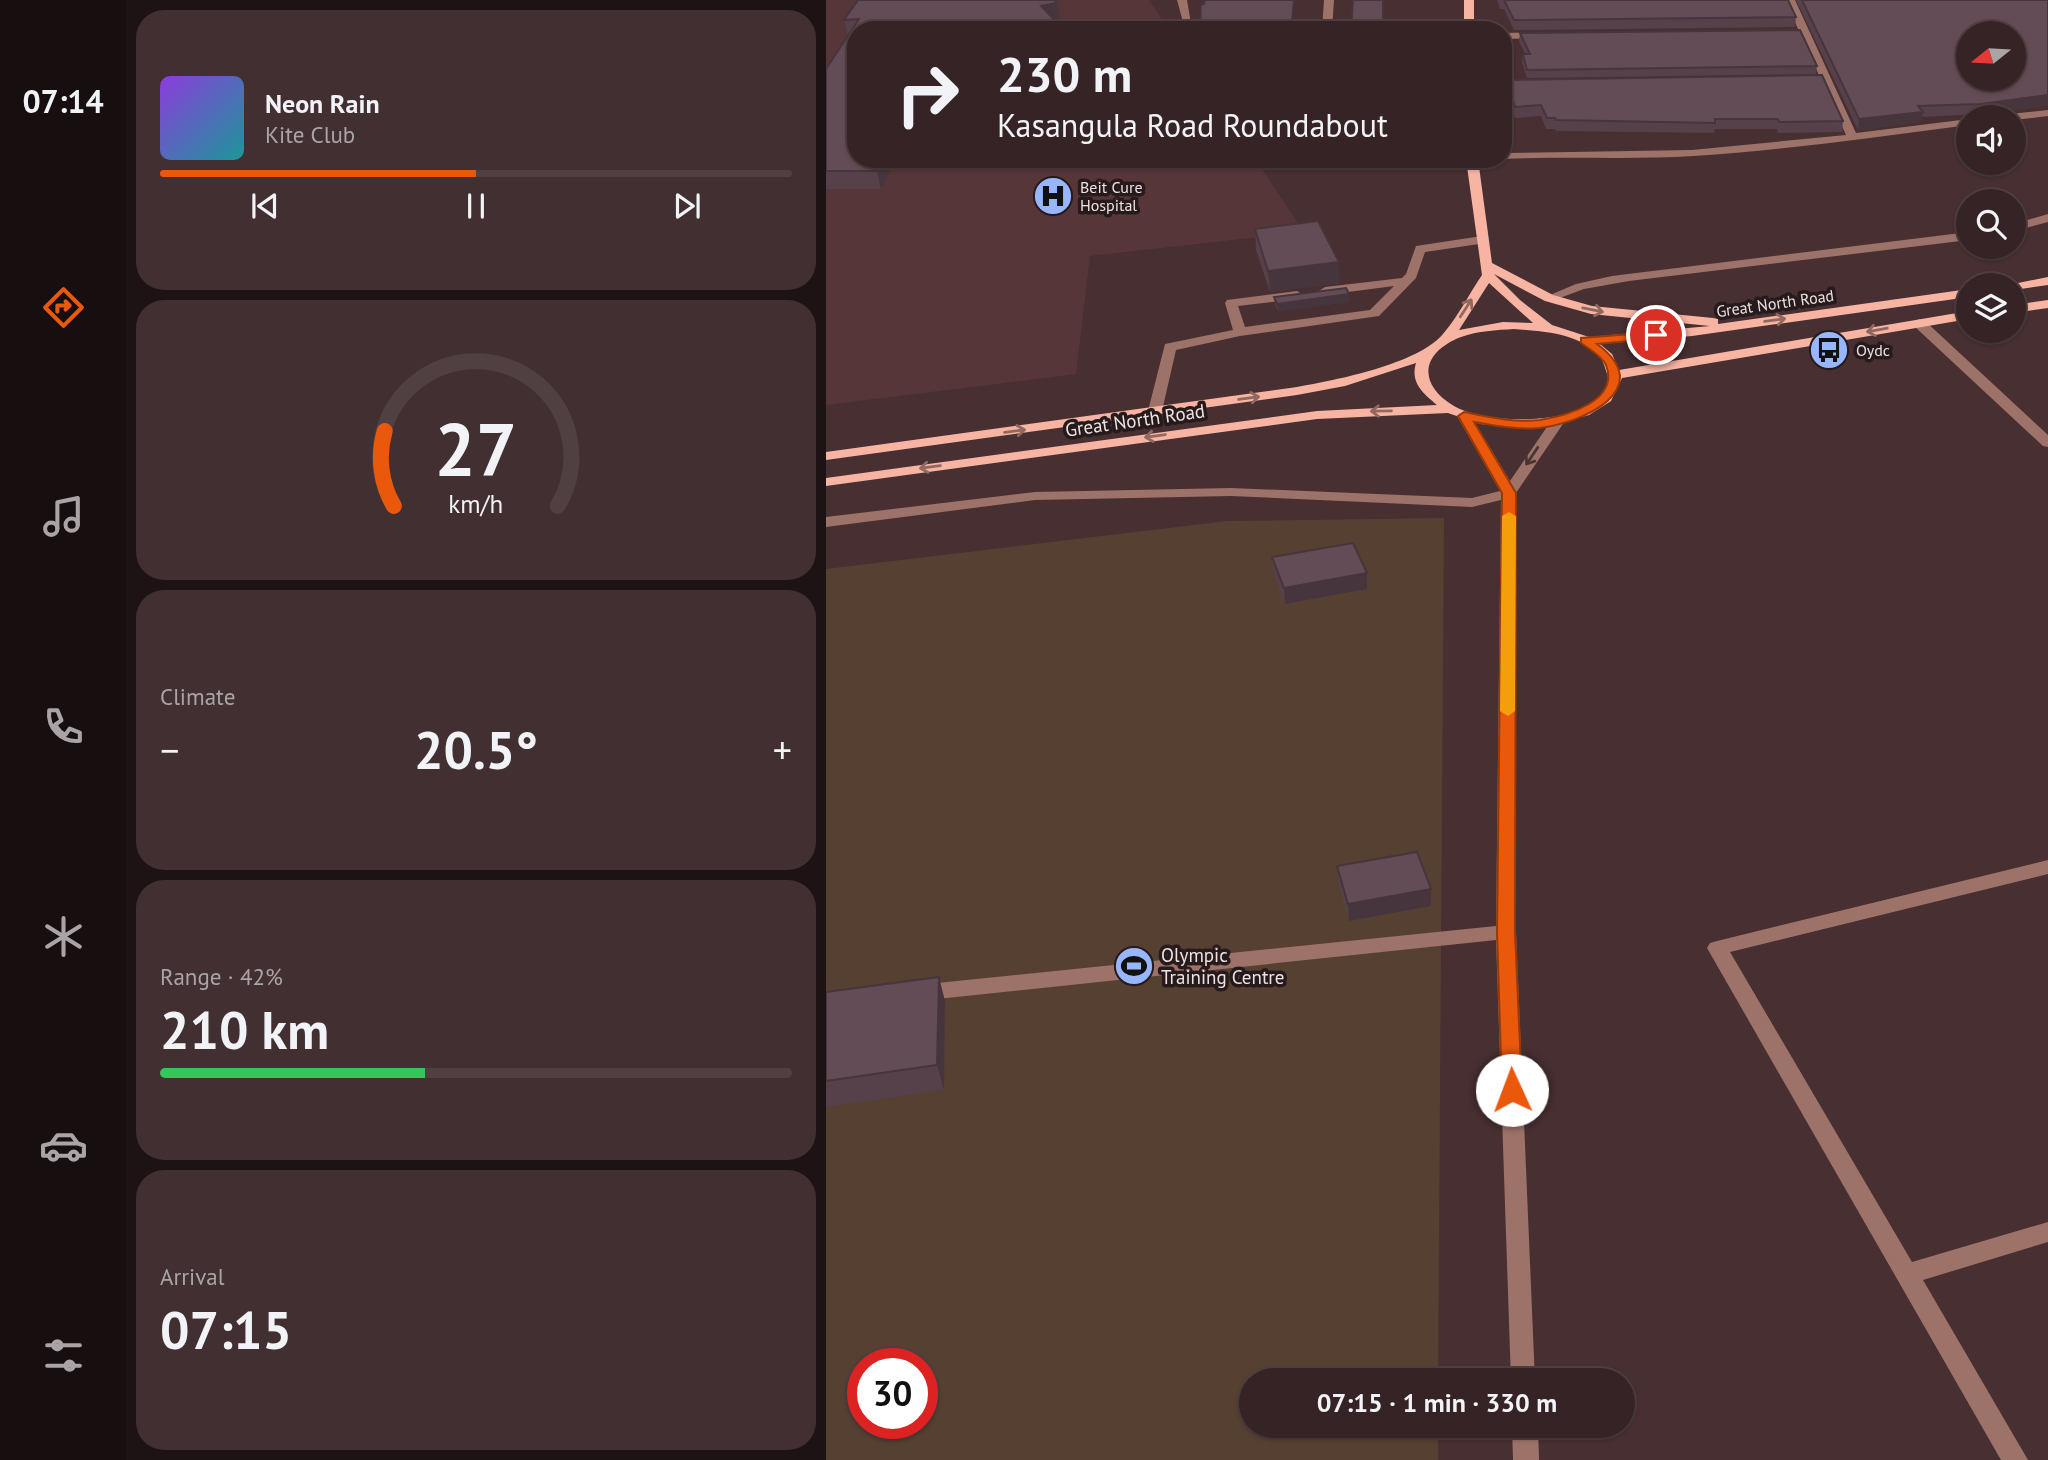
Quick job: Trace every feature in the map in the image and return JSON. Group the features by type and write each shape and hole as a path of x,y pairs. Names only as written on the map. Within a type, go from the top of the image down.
{"main road":[{"path":"1469,0 1469,21"},
{"path":"1473,168 1487,270 1516,303 1550,329"},
{"path":"1487,270 1549,298 1591,310 1747,325"},
{"path":"1445,341 1487,270"},
{"path":"2026,284 2048,281"},
{"name":"Great North Road","path":"1586,341 1747,325 1956,295"},
{"path":"2026,307 2048,304"},
{"path":"1615,375 1956,317"},
{"path":"1514,326 1550,329 1586,341 1606,356 1615,375 1609,394 1589,410 1558,421 1501,424 1464,416 1450,409 1437,401 1422,383 1422,364 1427,355 1445,341 1485,328 1514,326"},
{"name":"Great North Road","path":"826,456 1340,383 1427,355"},
{"name":"Great North Road","path":"826,482 1317,415 1450,409"}],"street":[{"path":"1182,0 1188,21"},
{"path":"1328,21 1329,0"},
{"path":"1790,0 1852,136"},
{"path":"1791,33 1805,33"},
{"path":"1512,36 1558,35"},
{"path":"1813,80 1827,80"},
{"path":"2026,115 2048,113"},
{"path":"1512,156 1563,153 1652,155 1956,124"},
{"path":"2026,224 2048,218"},
{"path":"1549,298 1573,286 1610,280 1758,260 1893,248 1956,238"},
{"path":"1155,411 1170,346 1240,332 1374,313 1412,275 1420,249 1482,240"},
{"path":"1240,332 1231,303 1407,281"},
{"path":"1919,323 2048,443"},
{"path":"1464,416 1509,493 1506,932 1523,1368"},
{"path":"826,522 1035,496 1231,492 1472,503 1509,493 1558,421"},
{"path":"2015,1460 1717,948 2048,867"},
{"path":"903,995 1506,932"},
{"path":"1907,1274 2048,1232"},
{"path":"1525,1438 1526,1460"}],"shaded area":[{"name":"Beit Cure Hospital","path":"826,0 1149,0 1163,21 847,21 847,168 1261,168 1304,232 1090,256 1076,374 826,405"},
{"name":"Olympic Training Centre","path":"1444,518 1438,1368 1239,1368 1239,1438 1438,1438 1438,1460 826,1460 826,569 1227,521"}],"building":[{"path":"858,0 1054,0 1057,3 1041,6 1055,21 844,20"},
{"path":"1205,0 1294,0 1292,21 1200,21 1201,4 1204,4"},
{"path":"1353,0 1383,0 1383,21 1352,21"},
{"path":"1504,0 1788,0 1796,17 1514,20"},
{"path":"1802,0 2048,0 2048,95 1981,104 1918,106 1923,112 1859,119"},
{"path":"1800,30 1817,66 1527,70 1523,54 1530,54 1520,33"},
{"path":"847,37 847,168 878,168 877,171 826,171 826,69"},
{"path":"1822,75 1843,121 1715,119 1715,123 1556,120 1547,118 1541,105 1515,107 1512,80"},
{"path":"1318,221 1339,262 1268,271 1255,229"},
{"path":"1346,288 1349,294 1277,304 1274,297"},
{"path":"1353,543 1367,573 1284,588 1272,557"},
{"path":"1417,852 1431,889 1348,904 1337,866"},
{"path":"939,977 937,1065 826,1081 826,992"}],"slow traffic":[{"path":"1508,711 1509,516"}],"place":[{"name":"Beit Cure Hospital","path":"1053,196"},
{"name":"Oydc","path":"1829,350"},
{"name":"Olympic Training Centre","path":"1134,966"}],"route":[{"path":"1512,1090 1506,932 1509,493 1464,416 1520,425 1540,424 1575,416 1601,402 1614,384 1615,375 1606,356 1586,341 1656,335"}]}
